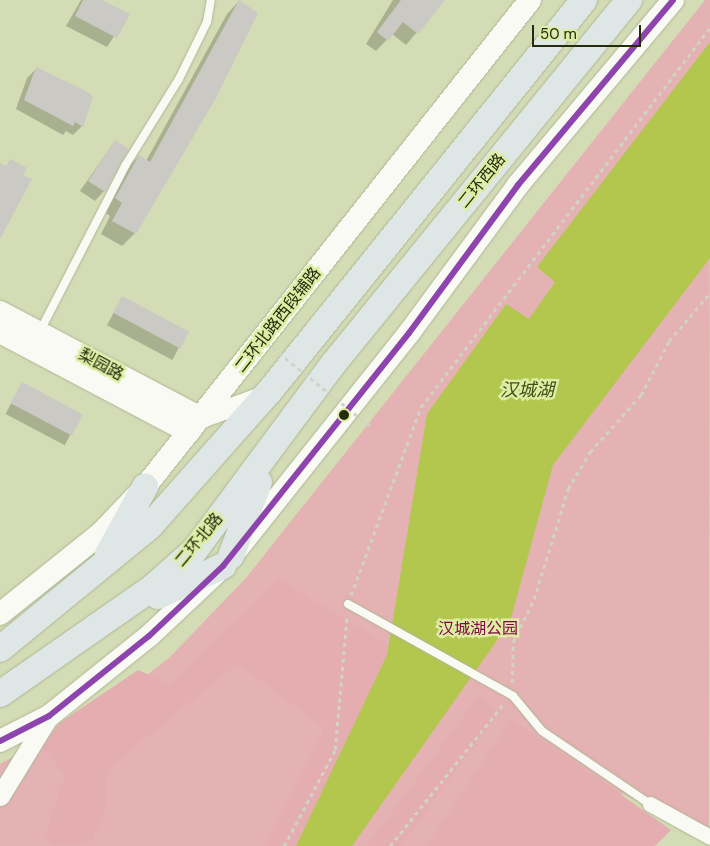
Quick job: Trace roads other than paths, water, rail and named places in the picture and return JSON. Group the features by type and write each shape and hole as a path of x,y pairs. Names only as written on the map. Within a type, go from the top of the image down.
{"highway":[{"name":"二环西路","path":"269,392 584,0"},
{"name":"二环西路","path":"334,363 629,0"},
{"name":"二环北路","path":"0,694 103,622 195,550 276,438 334,363"},
{"path":"0,649 88,579 149,527 269,392"},
{"path":"103,622 227,561 276,438"},
{"path":"88,579 116,543 145,486"}],"main road":[{"name":"二环北路西段辅路","path":"0,614 101,533 145,486 530,0"},
{"path":"0,741 49,716 149,636 227,561 409,333 518,185 673,0"},
{"name":"梨园路","path":"0,312 195,425"},
{"name":"梨园路","path":"0,332 195,425"}],"street":[{"path":"195,425 269,392"},
{"path":"0,796 49,716"},
{"path":"650,804 710,837"}],"lane":[{"path":"39,333 125,166 179,79 207,22 211,0"},
{"path":"348,604 513,696 542,731 650,804"}],"water":[{"name":"汉城湖","path":"710,42 710,258 553,465 510,622 352,846 296,846 387,655 427,414 506,304 529,319 555,282 537,267"}],"park label":[{"name":"汉城湖公园","path":"478,629"}]}
